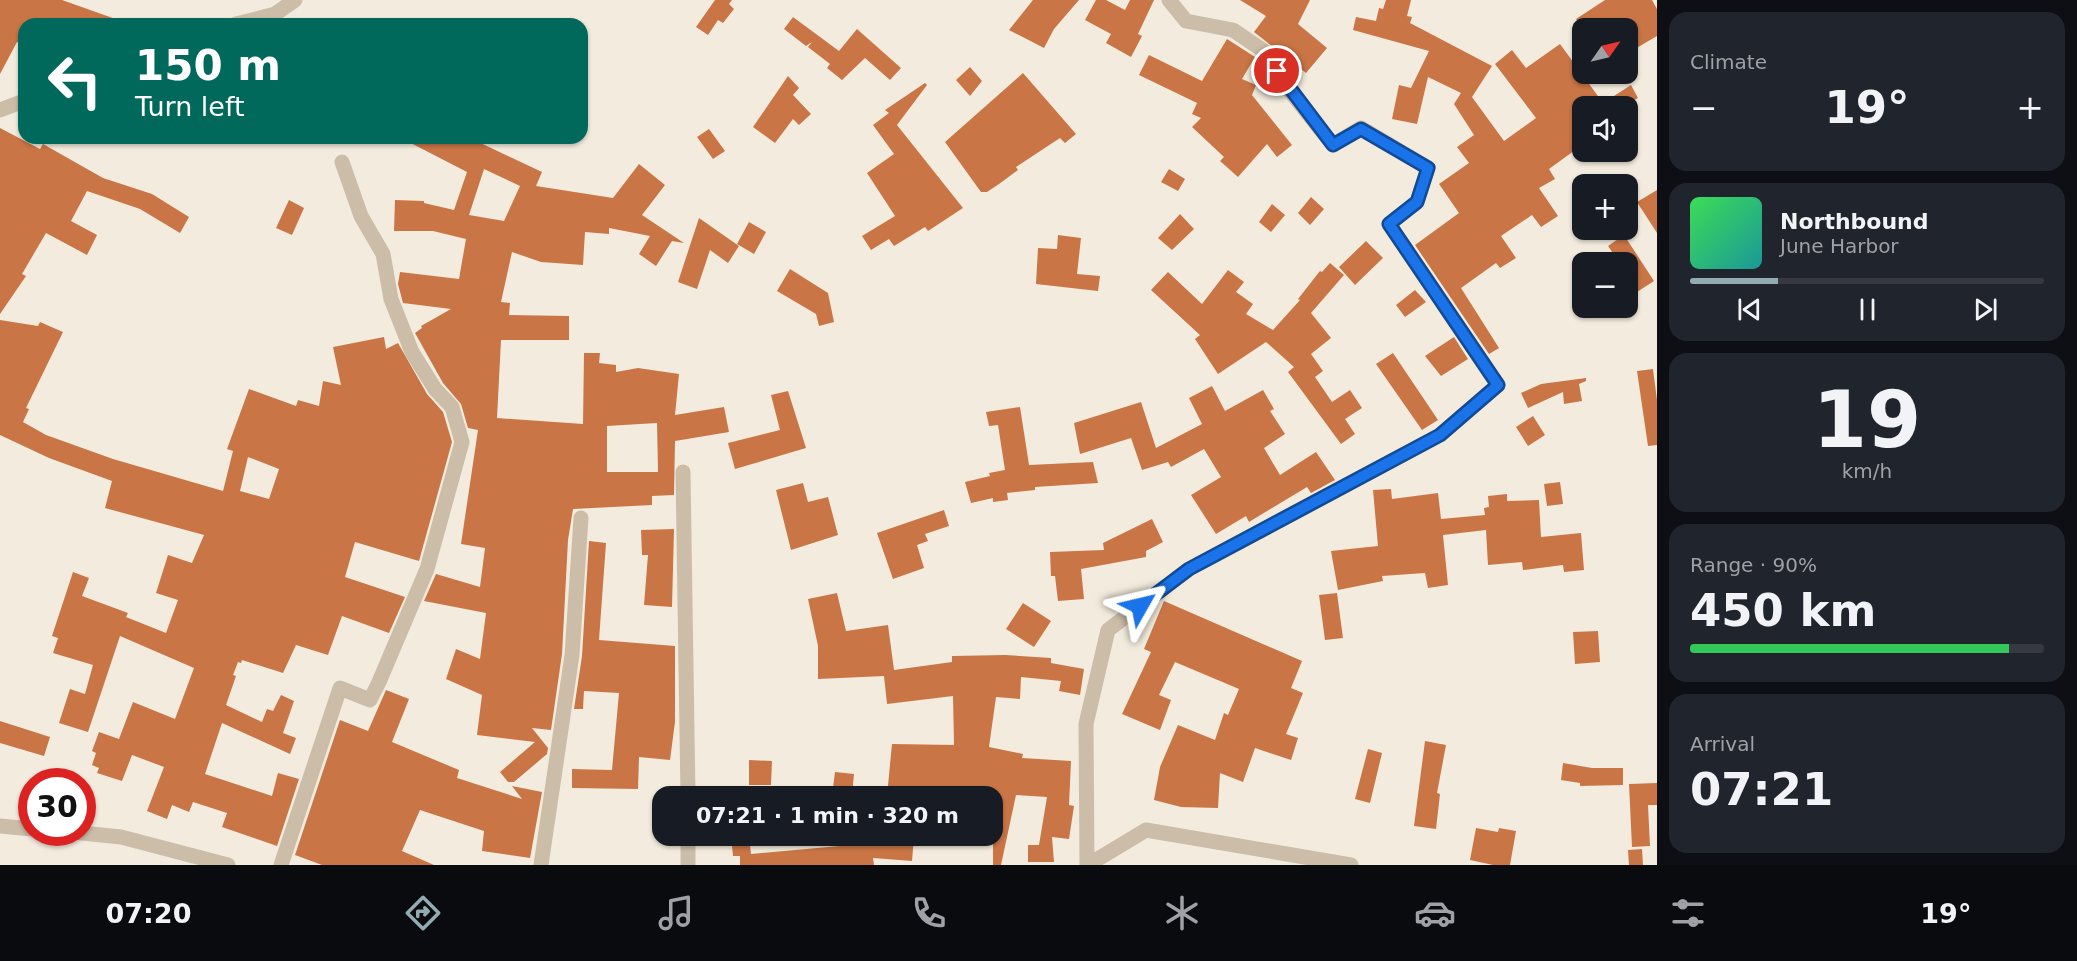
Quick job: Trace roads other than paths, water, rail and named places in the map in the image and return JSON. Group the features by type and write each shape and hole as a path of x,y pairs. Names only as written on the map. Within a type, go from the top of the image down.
{"street":[{"path":"259,18 275,14 295,0"},
{"path":"1087,865 1086,724 1108,630 1189,569 1440,435 1498,385 1389,224 1417,202 1428,168 1361,129 1333,145 1290,91 1264,51 1233,30 1186,21 1169,0"},
{"path":"0,110 18,103"},
{"path":"281,865 340,688 370,700 379,682 427,569 462,442 453,407 435,389 412,352 391,299 383,254 361,216 342,162"},
{"path":"683,472 688,786"},
{"path":"540,865 572,655 581,518"},
{"path":"0,826 18,828"},
{"path":"1087,865 1146,830 1352,865"},
{"path":"96,834 121,837 228,865"},
{"path":"688,846 688,865"}]}
